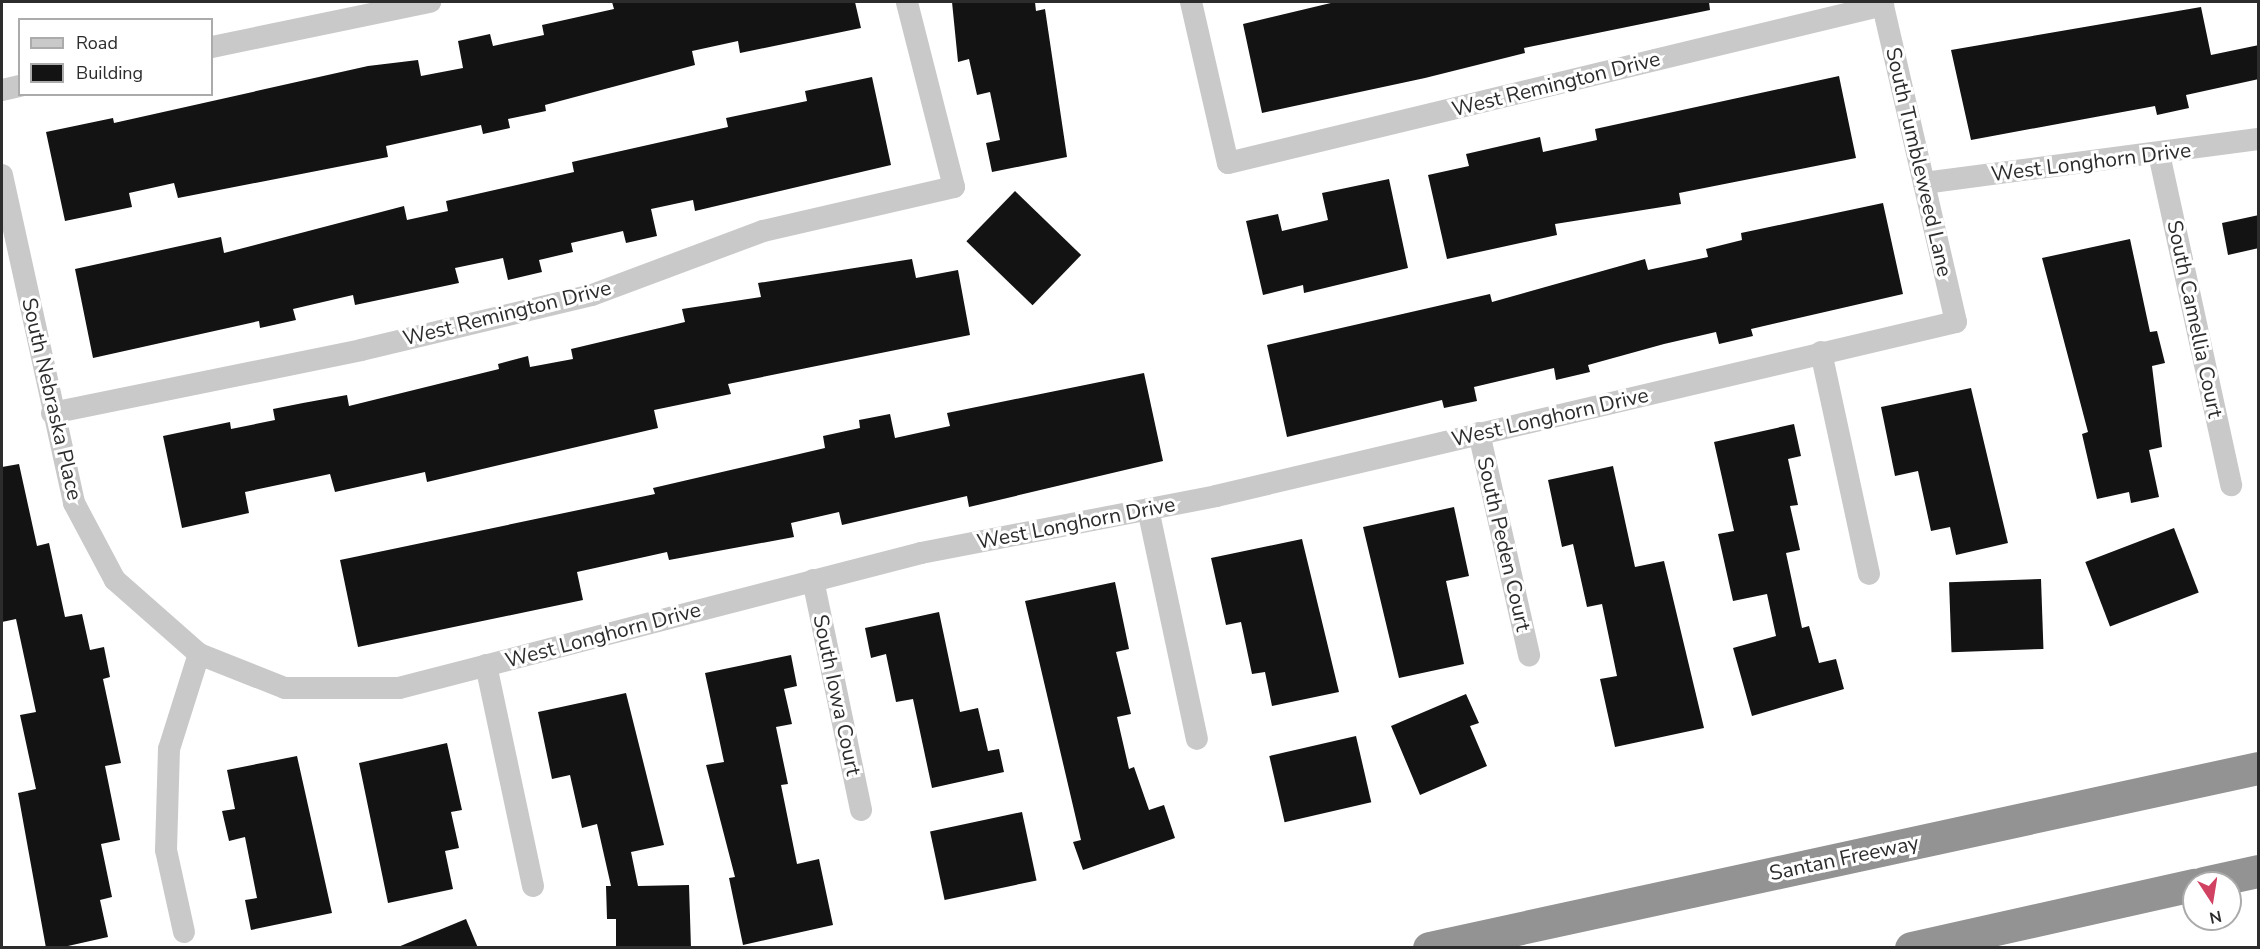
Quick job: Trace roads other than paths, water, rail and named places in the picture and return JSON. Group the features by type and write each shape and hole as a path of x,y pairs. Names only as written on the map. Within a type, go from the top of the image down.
{"highway":[{"name":"Santan Freeway","path":"1429,948 2259,768"},
{"path":"1911,948 2182,888"}],"street":[{"path":"213,47 430,2"},
{"name":"West Remington Drive","path":"52,413 361,350 592,295 763,231 954,187 906,2"},
{"name":"West Remington Drive","path":"1191,2 1228,163 1883,3"},
{"name":"South Tumbleweed Lane","path":"1883,3 1956,322"},
{"path":"2,90 18,86"},
{"name":"West Longhorn Drive","path":"1924,183 2159,154 2259,139"},
{"name":"South Camellia Court","path":"2159,154 2231,485"},
{"name":"South Nebraska Place","path":"2,175 52,413 74,503 115,580 198,654"},
{"name":"West Longhorn Drive","path":"198,654 285,688 399,688 921,553 1148,509 1956,322"},
{"path":"1821,352 1869,574"},
{"name":"South Peden Court","path":"1479,434 1529,656"},
{"path":"1148,509 1197,739"},
{"name":"South Iowa Court","path":"813,580 861,810"},
{"path":"184,932 166,850 169,749 198,654"},
{"path":"486,665 533,886"}]}
